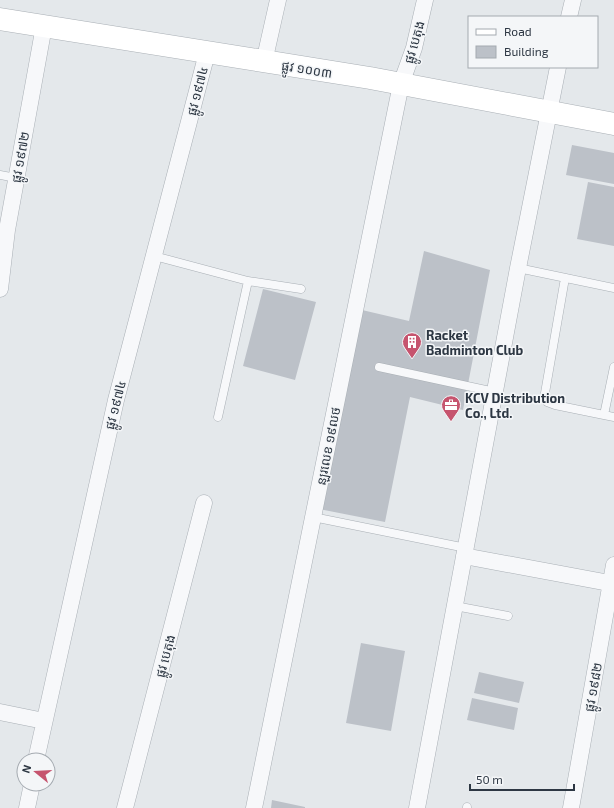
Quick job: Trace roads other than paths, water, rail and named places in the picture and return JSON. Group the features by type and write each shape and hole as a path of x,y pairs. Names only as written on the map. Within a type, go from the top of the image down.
{"street":[{"path":"264,62 278,0"},
{"name":"ផ្លូវ បេតុង","path":"401,84 414,48 425,0"},
{"path":"569,16 573,0"},
{"name":"ផ្លូវ ១០០៣","path":"0,19 401,84 614,124"},
{"name":"ផ្លូវ ១៩៧២","path":"0,289 4,232 16,178 44,26"},
{"name":"ផ្លូវ ១៩៧៤","path":"38,752 116,400 206,53"},
{"path":"417,808 518,268 558,68"},
{"name":"ន្ឡរលេខ ១៩លថ","path":"254,808 401,84"},
{"name":"ផ្លូវ បេតុង","path":"125,808 204,503"},
{"path":"465,552 612,584"},
{"name":"ផ្លូវ ១៩៨២","path":"571,808 612,584 614,565"},
{"path":"0,712 44,721"},
{"path":"27,808 30,792"}],"lane":[{"path":"0,175 16,178"},
{"path":"154,256 248,281 301,289"},
{"path":"518,268 614,288"},
{"path":"565,278 545,394 548,402 555,405 614,417"},
{"path":"218,417 248,281"},
{"path":"604,414 614,367"},
{"path":"379,368 495,392"},
{"path":"313,517 465,552"},
{"path":"455,606 508,616"}],"place":[{"name":"Racket Badminton Club","path":"412,359"},
{"name":"KCV Distribution Co., Ltd.","path":"451,422"}]}
